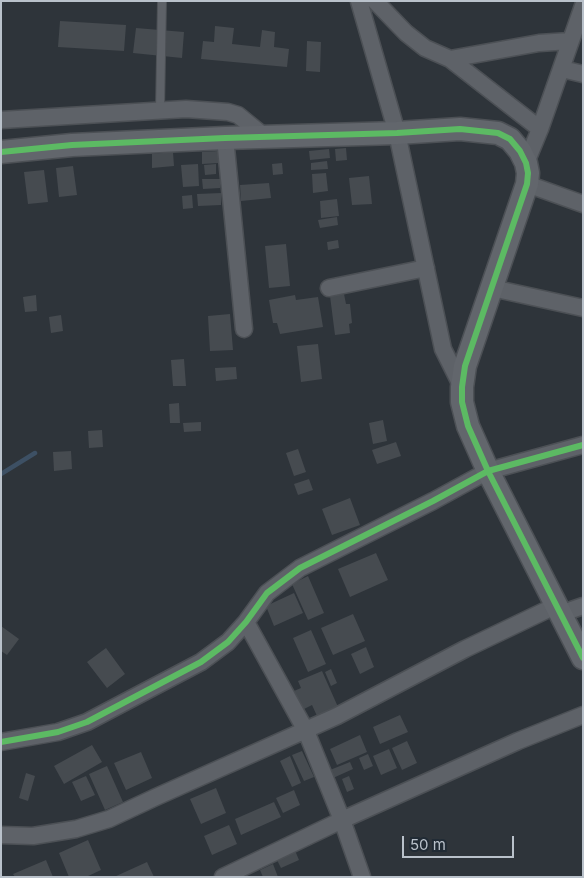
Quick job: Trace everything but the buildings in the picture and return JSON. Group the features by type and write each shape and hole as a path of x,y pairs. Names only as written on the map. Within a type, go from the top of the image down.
{"street":[{"path":"359,1 397,133 443,348 462,386"},
{"path":"375,1 425,48 450,59 540,128"},
{"path":"583,6 540,128 492,288 464,366 462,386 462,402 468,426 488,471 583,658"},
{"path":"450,59 539,43 570,41"},
{"path":"562,69 583,74"},
{"path":"1,120 186,109 228,112 238,115 265,137"},
{"path":"1,152 72,145 460,129 498,133 510,139 520,151 526,174 583,204"},
{"path":"225,138 244,329"},
{"path":"329,288 426,268"},
{"path":"492,288 583,308"},
{"path":"1,754 6,741 58,732 87,722 201,662 228,642 246,622 267,593 300,568 488,471 583,445"},
{"path":"1,835 33,836 76,829 109,819 306,731 465,649 557,610 583,606"},
{"path":"246,622 306,731 342,820 362,877"},
{"path":"223,877 342,820 583,715"}],"lane":[{"path":"160,110 162,1"}],"waterway":[{"path":"1,474 35,453"}],"cycle path":[{"path":"1,152 72,145 460,129 498,133 510,139 520,151 526,163 528,173 527,184 465,366 462,402 468,426 488,471 583,658"},
{"path":"1,742 58,732 87,722 201,662 228,642 246,622 267,593 300,568 488,471 583,445"}]}
